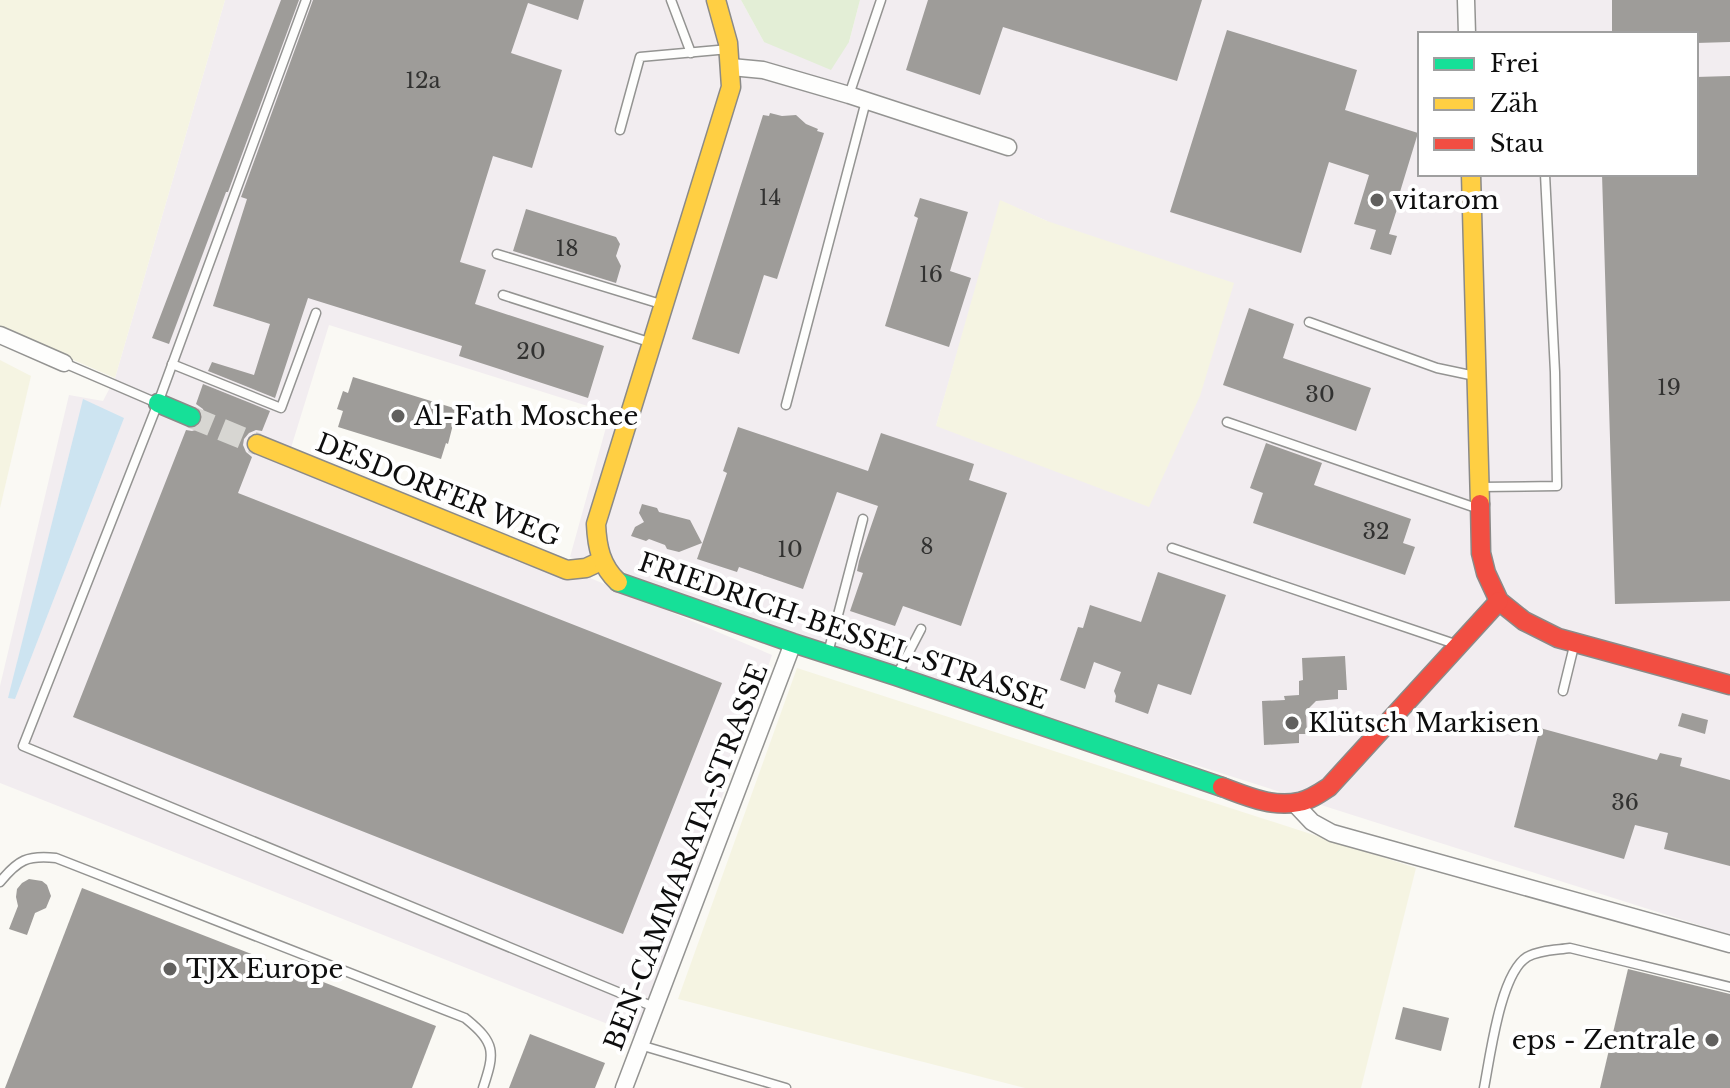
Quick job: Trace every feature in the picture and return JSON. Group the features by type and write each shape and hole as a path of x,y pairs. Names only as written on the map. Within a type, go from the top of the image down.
{"street":[{"path":"716,0 727,31 731,58 1008,147"},
{"path":"1466,0 1467,32"},
{"name":"FRIEDRICH-BESSEL-STRASSE","path":"731,58 731,87 596,524 601,561 611,577 620,584 1238,793 1264,801 1295,804"},
{"path":"1471,176 1481,553 1499,601 1524,621 1558,638 1730,685"},
{"path":"0,335 64,363"},
{"path":"158,403 191,417"},
{"name":"DESDORFER WEG","path":"257,444 567,570 586,568 601,561"},
{"path":"1499,601 1329,787 1295,804 1312,822 1332,833 1730,944"},
{"name":"BEN-CAMMARATA-STRASSE","path":"624,1088 793,643"}],"lane":[{"path":"306,0 158,403 23,746 654,1007"},
{"path":"671,0 691,53"},
{"path":"786,405 881,0"},
{"path":"620,130 640,57 691,53 731,58"},
{"path":"1479,487 1557,486 1545,176"},
{"path":"497,254 665,305"},
{"path":"503,295 653,343"},
{"path":"172,364 281,408 316,313"},
{"path":"1309,322 1437,368 1476,376"},
{"path":"64,363 158,403"},
{"path":"1227,422 1480,510"},
{"path":"828,654 863,519"},
{"path":"1172,548 1459,645"},
{"path":"896,676 921,629"},
{"path":"1563,691 1575,643"},
{"path":"0,882 25,858 56,858 465,1018 481,1031 490,1044 492,1063 483,1088"},
{"path":"1484,1088 1503,995 1513,972 1526,958 1570,948 1730,987"},
{"path":"640,1045 786,1088"}],"shaded area":[{"path":"225,0 741,0 764,42 849,42 860,0 1730,0 1730,935 1101,735 570,557 610,413 329,325 290,451 772,655 638,1036 0,783 0,686 69,395 103,401 115,378","holes":["1001,201 1047,221 936,426"]}],"green space":[{"path":"0,0 225,0 115,378 0,328"},
{"path":"741,0 860,0 849,42 831,70 764,42"},
{"path":"1000,200 1047,221 1234,283 1200,396 1149,507 936,426"},
{"path":"0,360 31,376 0,508"},
{"path":"797,668 1416,868 1361,1088 1025,1088 678,999"}],"water":[{"path":"83,399 124,418 15,699 8,698"}],"building":[{"path":"281,0 299,0 228,192 169,344 152,338"},
{"path":"313,0 584,0 578,20 528,3 511,53 562,70 532,168 493,156 460,262 486,270 475,304 604,346 588,398 459,356 462,346 308,298 275,398 208,371 212,362 254,375 270,324 213,306 247,199 241,197"},
{"path":"928,0 1202,0 1177,81 1003,27 980,95 906,70"},
{"path":"1612,0 1730,0 1730,42 1698,43 1698,32 1612,32"},
{"path":"1227,30 1357,70 1345,110 1418,133 1389,234 1397,236 1391,255 1370,249 1376,230 1354,224 1369,175 1329,162 1301,253 1170,212"},
{"path":"1730,76 1730,601 1615,604 1602,176 1698,176 1698,77"},
{"path":"770,113 796,115 824,133 777,279 764,275 739,354 692,339 763,115 769,116"},
{"path":"920,198 968,212 950,271 971,278 949,347 885,326 918,218 914,216"},
{"path":"526,209 616,237 620,244 616,256 621,266 616,283 513,251"},
{"path":"1249,308 1294,324 1283,358 1371,388 1356,431 1223,385"},
{"name":"Al-Fath Moschee","path":"353,377 457,409 441,459 338,427 343,411 337,409 343,391 348,393"},
{"path":"203,384 270,411 262,431 249,433 244,439 246,452 252,457 238,493 722,683 623,934 73,717 186,430 199,429 204,422 203,409 196,404"},
{"path":"738,427 868,471 881,433 974,464 969,480 1007,493 961,626 903,606 895,626 850,611 863,573 857,571 859,561 878,506 837,492 803,589 739,567 737,572 697,559 727,473 723,471"},
{"path":"1266,443 1322,463 1314,485 1411,519 1403,543 1415,547 1405,575 1253,523 1263,493 1250,488"},
{"path":"642,504 690,520 702,543 679,552 649,539 646,541 631,536 635,527 644,522 639,513"},
{"path":"1158,572 1226,595 1191,695 1158,684 1148,714 1115,702 1114,691 1121,672 1094,662 1085,689 1060,680 1078,627 1083,628 1090,605 1141,622"},
{"path":"1345,656 1347,690 1338,690 1338,699 1316,701 1306,711 1307,734 1299,734 1299,743 1264,745 1262,701 1285,700 1284,696 1299,695 1299,681 1303,680 1302,658"},
{"path":"1682,713 1708,720 1705,734 1678,726"},
{"path":"1540,728 1657,760 1660,753 1682,758 1680,766 1730,780 1730,866 1664,849 1668,833 1635,825 1624,859 1514,827"},
{"path":"29,879 42,881 51,896 46,908 35,913 27,935 9,929 18,906 17,889"},
{"name":"TJX Europe","path":"82,888 436,1026 412,1088 5,1088"},
{"path":"1628,969 1730,994 1730,1088 1600,1088"},
{"path":"1403,1007 1449,1018 1441,1051 1395,1039"},
{"path":"530,1034 605,1063 595,1088 509,1088"}],"tunnel":[{"path":"191,417 257,444"}],"traffic: fast":[{"path":"158,403 191,417"},
{"path":"618,582 1222,787"}],"traffic: slow":[{"path":"618,582 601,556 596,524 731,87 728,43 716,0"},
{"path":"1471,176 1480,504"},
{"path":"257,444 567,570 586,568 601,561"}],"traffic: jam":[{"path":"1480,504 1481,553 1486,573 1499,601 1524,621 1558,638 1730,685"},
{"path":"1222,787 1279,803 1303,801 1329,787 1499,601"}],"place":[{"name":"vitarom","path":"1377,200"},
{"name":"Al-Fath Moschee","path":"398,416"},
{"name":"Klütsch Markisen","path":"1292,723"},
{"name":"TJX Europe","path":"170,969"},
{"name":"eps - Zentrale","path":"1712,1040"}]}
